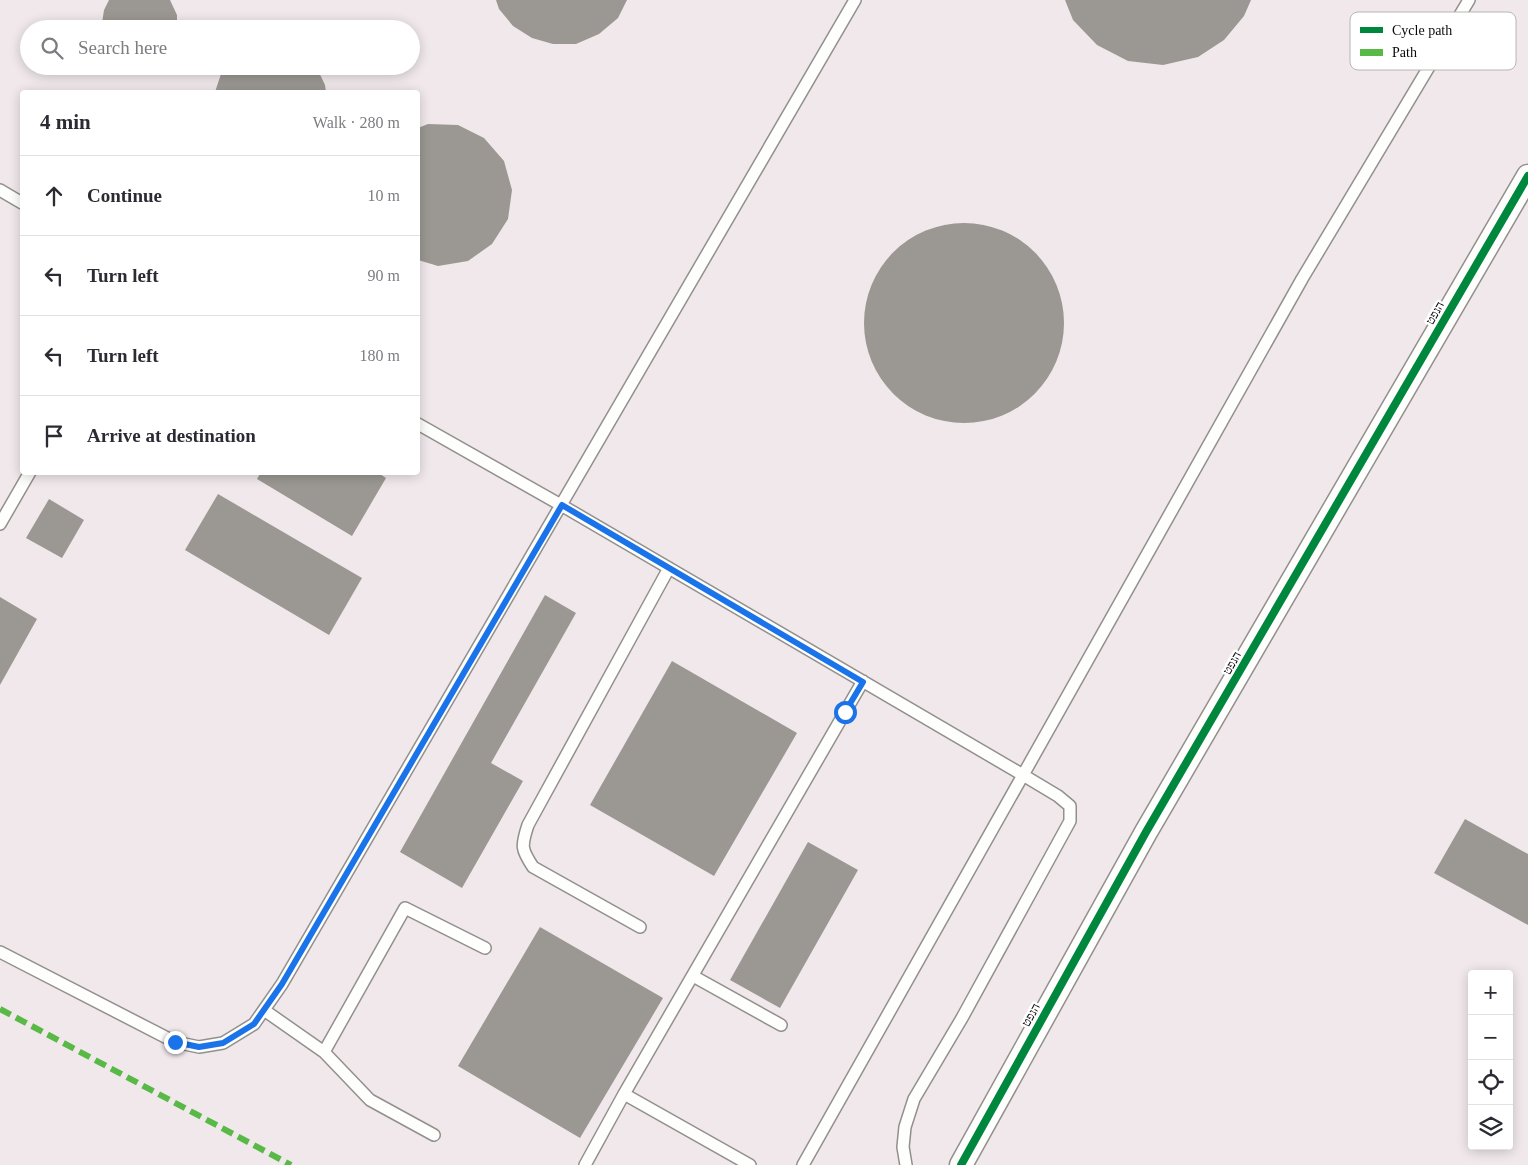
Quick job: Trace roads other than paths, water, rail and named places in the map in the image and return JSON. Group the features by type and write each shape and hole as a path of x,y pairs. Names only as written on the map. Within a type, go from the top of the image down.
{"street":[{"name":"הנפט","path":"961,1165 1146,832 1528,176"}],"lane":[{"path":"0,952 175,1042 199,1047 223,1043 254,1024 282,984 855,0"},
{"path":"1462,12 1469,0"},
{"path":"803,1165 1302,280 1427,70"},
{"path":"0,190 20,202"},
{"path":"420,425 562,505 1024,775 1058,796 1070,806 1070,821 962,1018 914,1099 905,1128 903,1147 906,1165"},
{"path":"0,524 28,475"},
{"path":"640,928 533,867 524,854 523,841 528,825 669,568"},
{"path":"585,1165 624,1094 863,682"},
{"path":"324,1052 405,908 485,948"},
{"path":"692,976 781,1025"},
{"path":"264,1010 324,1052 370,1100 434,1135"},
{"path":"624,1094 750,1165"}]}
